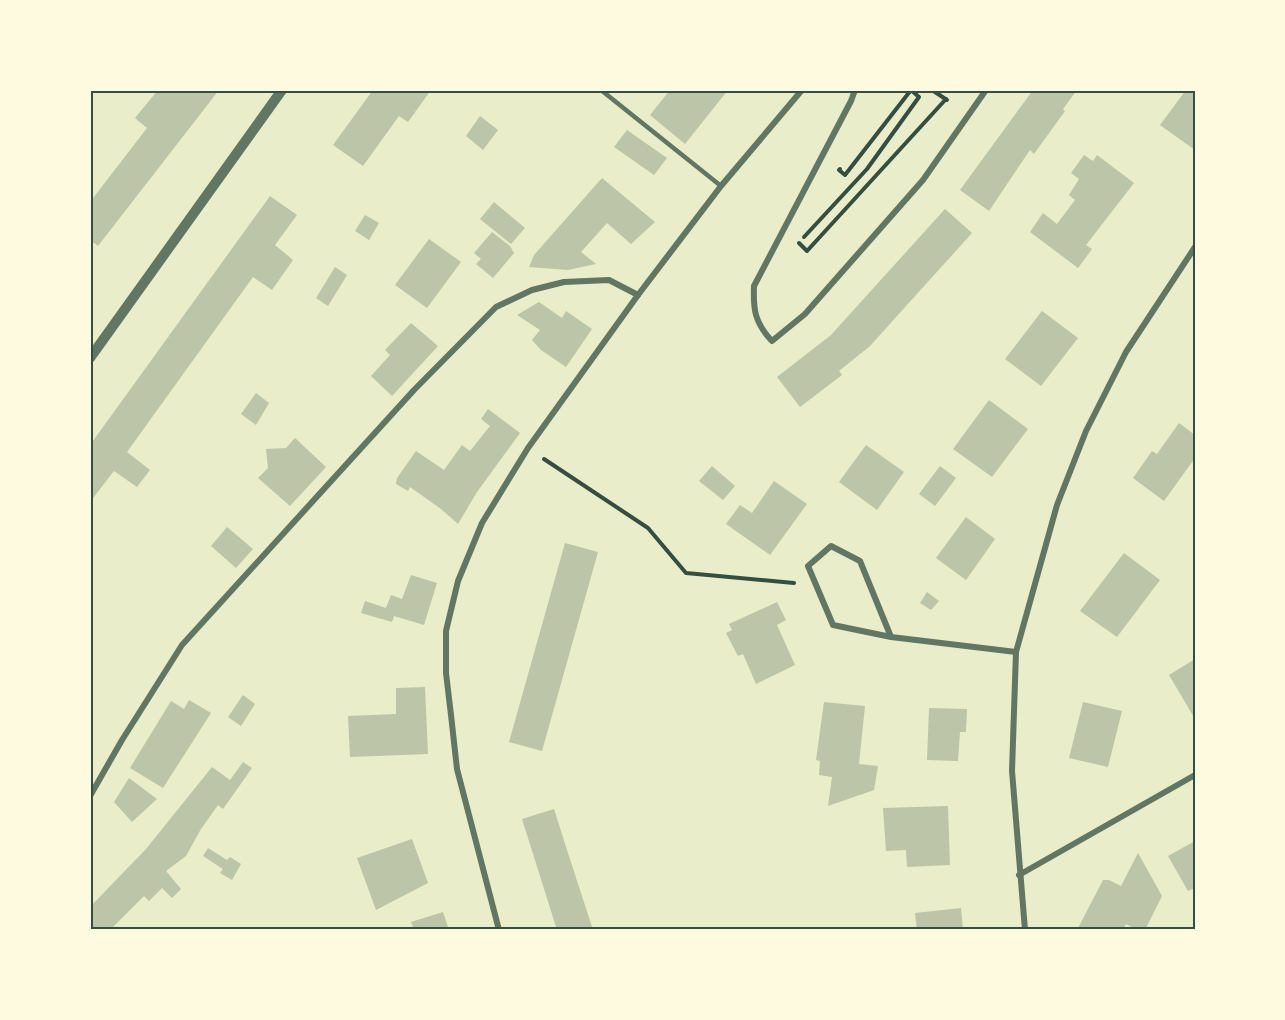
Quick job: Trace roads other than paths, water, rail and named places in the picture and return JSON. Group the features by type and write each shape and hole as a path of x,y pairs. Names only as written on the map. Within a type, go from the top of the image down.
{"street":[{"path":"90,358 282,90"},
{"path":"498,930 457,770 446,673 446,632 458,581 482,523 528,448 638,295 721,186 802,90"},
{"path":"855,90 754,286 753,306 760,328 772,341 805,314 923,180 986,90"},
{"path":"1025,930 1012,771 1016,652 1057,505 1086,431 1126,352 1195,247"},
{"path":"90,796 122,740 182,645 414,390 496,307 532,290 564,282 609,280 638,295"},
{"path":"891,636 860,561 831,546 807,566 833,625 891,636 1016,652"},
{"path":"1019,875 1195,775"}],"lane":[{"path":"601,90 721,186"}]}
